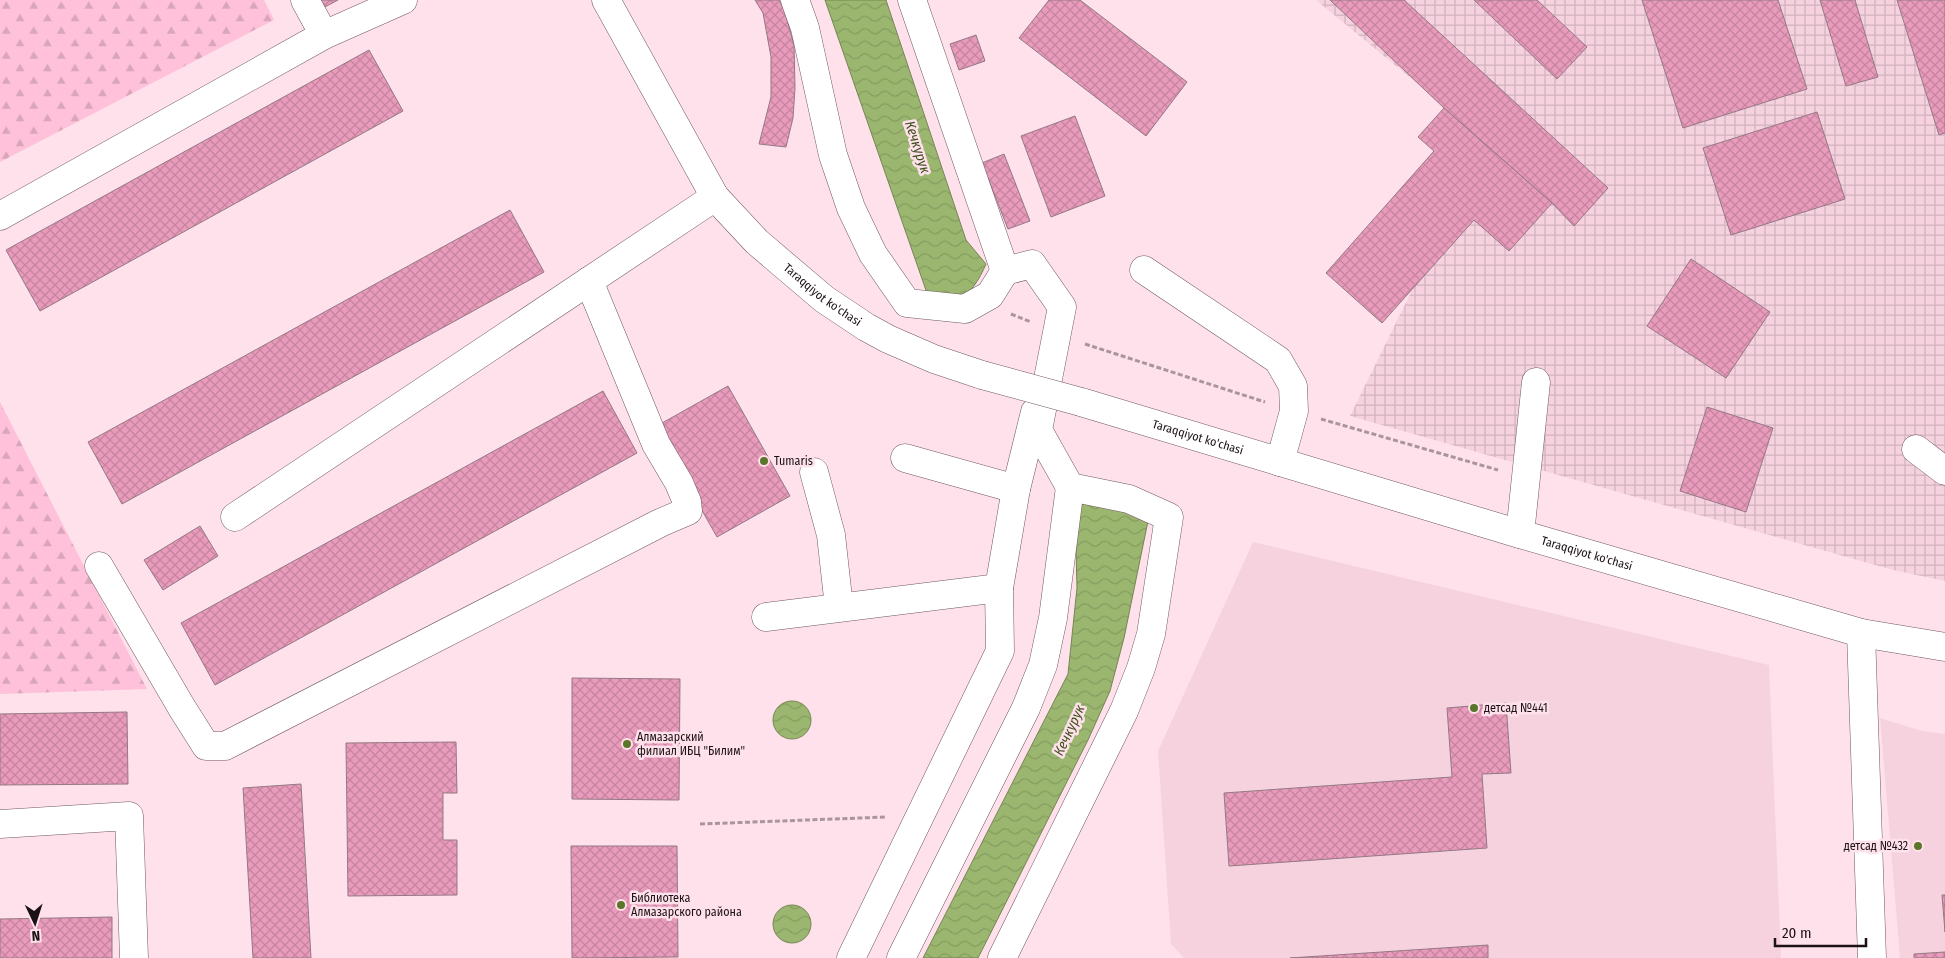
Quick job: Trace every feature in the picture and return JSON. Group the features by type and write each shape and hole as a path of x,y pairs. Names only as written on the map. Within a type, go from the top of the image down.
{"street":[{"path":"305,0 324,35"},
{"path":"0,216 324,35 403,0"},
{"name":"Taraqqiyot ko'chasi","path":"606,0 715,197 780,264 845,314 888,339 934,359 982,374 1520,534 1861,633 1945,647"},
{"path":"795,0 805,28 833,155 852,208 873,254 907,303 965,309 990,295 1005,271 1032,264 1062,307 1038,430 1070,487 1053,618 1043,666 1022,717 901,958"},
{"path":"912,0 1005,271"},
{"path":"235,516 715,197"},
{"path":"1144,270 1278,360 1293,386 1294,411 1280,462"},
{"path":"99,566 206,746 225,746 660,523 688,511 687,502 679,483 656,444 589,281"},
{"path":"1520,534 1536,382"},
{"path":"851,958 1000,651 999,588 1016,489 1040,391"},
{"path":"1916,449 1945,472"},
{"path":"905,458 1016,489"},
{"path":"814,472 831,535 839,607"},
{"path":"1002,958 1124,711 1142,668 1151,634 1169,518 1129,499 1070,487"},
{"path":"766,616 999,588"},
{"path":"1861,633 1872,958"},
{"path":"0,824 129,816 134,958"}],"path":[{"path":"981,300 1056,334 1294,411 1527,479"},
{"path":"700,824 920,816"}],"shaded area":[{"path":"1316,0 1945,0 1945,581 1893,570 1350,416 1486,140"},
{"name":"детсад №441","path":"1253,542 1769,665 1781,958 1184,958 1171,944 1158,751"},
{"name":"детсад №432","path":"1880,718 1922,731 1945,734 1945,958 1900,958"}],"green space":[{"path":"0,0 264,0 274,20 0,162"},
{"path":"0,402 147,689 0,694"}],"water":[{"name":"Кечкурук","path":"825,0 886,0 966,240 986,264 969,292 958,299 946,300 928,296"},
{"name":"Кечкурук","path":"1089,495 1148,521 1124,638 1110,691 1088,740 978,958 923,958 1068,674 1077,588 1075,506"},
{"path":"792,701 806,706 811,720 806,734 792,739 778,734 773,720 778,706"},
{"path":"792,905 806,910 811,924 806,938 792,943 778,938 773,924 778,910"}],"building":[{"path":"317,0 338,0 321,9"},
{"path":"755,0 779,0 785,12 794,45 795,88 793,118 786,147 759,144 771,97 771,57 763,13"},
{"path":"1049,0 1080,0 1187,82 1146,136 1019,38"},
{"path":"1330,0 1404,0 1608,188 1574,226 1552,203 1444,108"},
{"path":"1474,0 1537,0 1587,47 1557,79"},
{"path":"1642,0 1778,0 1807,89 1683,128"},
{"path":"1820,0 1855,0 1878,77 1846,86"},
{"path":"1897,0 1945,0 1945,133 1939,135"},
{"path":"976,35 985,61 959,70 950,44"},
{"path":"369,50 403,111 40,311 6,250"},
{"path":"1444,108 1552,203 1509,251 1474,220 1382,323 1326,273 1434,151 1418,137"},
{"path":"1817,112 1845,199 1731,235 1703,148"},
{"path":"1075,116 1105,196 1051,217 1021,136"},
{"path":"1004,154 1030,221 1008,229 982,163"},
{"path":"510,210 544,272 122,504 88,442"},
{"path":"1691,259 1770,312 1726,378 1647,326"},
{"path":"728,386 790,496 717,537 655,427"},
{"path":"603,391 637,453 215,685 181,623"},
{"path":"1707,407 1773,428 1746,512 1680,491"},
{"path":"200,526 218,556 163,590 144,560"},
{"path":"572,678 680,679 679,800 572,799"},
{"path":"1506,703 1511,773 1482,774 1487,848 1229,866 1224,793 1452,777 1447,708"},
{"path":"127,712 128,784 0,785 0,714"},
{"path":"456,742 457,793 443,793 443,840 457,840 457,895 348,896 346,743"},
{"path":"301,784 311,958 253,958 243,788"},
{"path":"571,846 677,846 678,957 572,958"},
{"path":"1942,895 1945,895 1945,932"},
{"path":"112,917 112,958 0,958 0,919"},
{"path":"1488,945 1488,958 1290,958"},
{"path":"1945,952 1945,958 1914,958 1914,954"}],"place":[{"name":"Tumaris","path":"764,461"},
{"name":"детсад №441","path":"1474,708"},
{"name":"Алмазарский филиал ИБЦ \"Билим\"","path":"627,744"},
{"name":"детсад №432","path":"1918,846"},
{"name":"Библиотека Алмазарского района","path":"621,905"}]}
